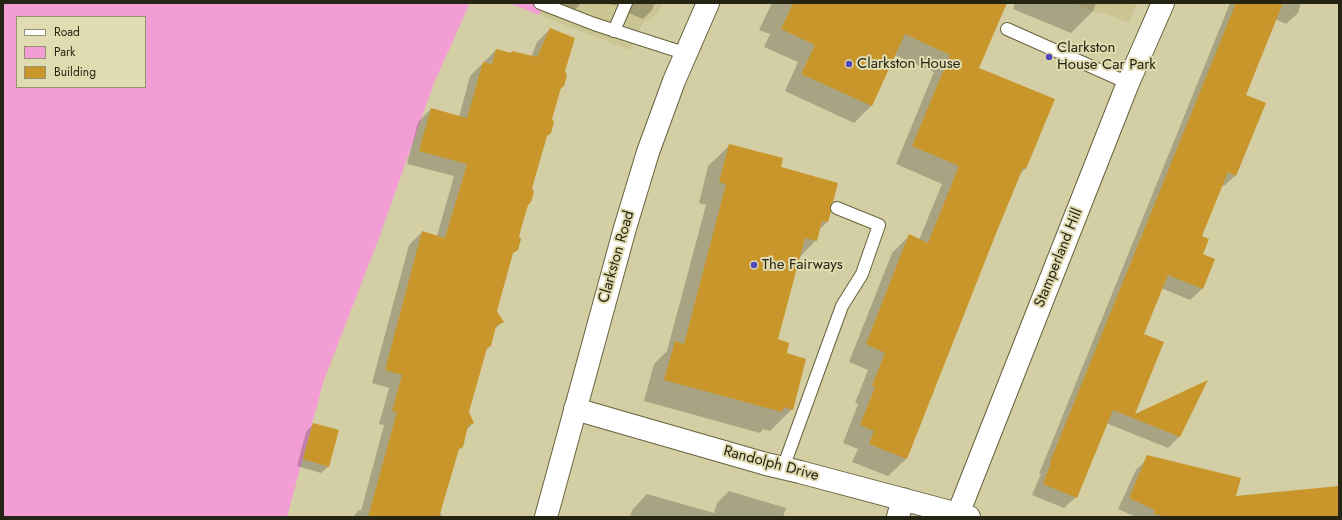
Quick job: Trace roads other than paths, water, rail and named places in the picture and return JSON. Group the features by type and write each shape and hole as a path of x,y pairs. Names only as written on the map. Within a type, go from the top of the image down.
{"street":[{"name":"Clarkston Road","path":"546,517 625,228 648,152 674,81 708,3"},
{"name":"Stamperland Hill","path":"963,515 1128,83 1163,3"},
{"name":"Randolph Drive","path":"575,409 783,468 901,508 963,515"}],"lane":[{"path":"540,3 614,31 687,54"},
{"path":"614,31 626,3"},
{"path":"1007,29 1128,83"},
{"path":"783,468 842,306 862,274 879,225 837,208"}],"place":[{"name":"Clarkston House Car Park","path":"1049,57"},
{"name":"Clarkston House","path":"849,64"},
{"name":"The Fairways","path":"754,265"}]}
